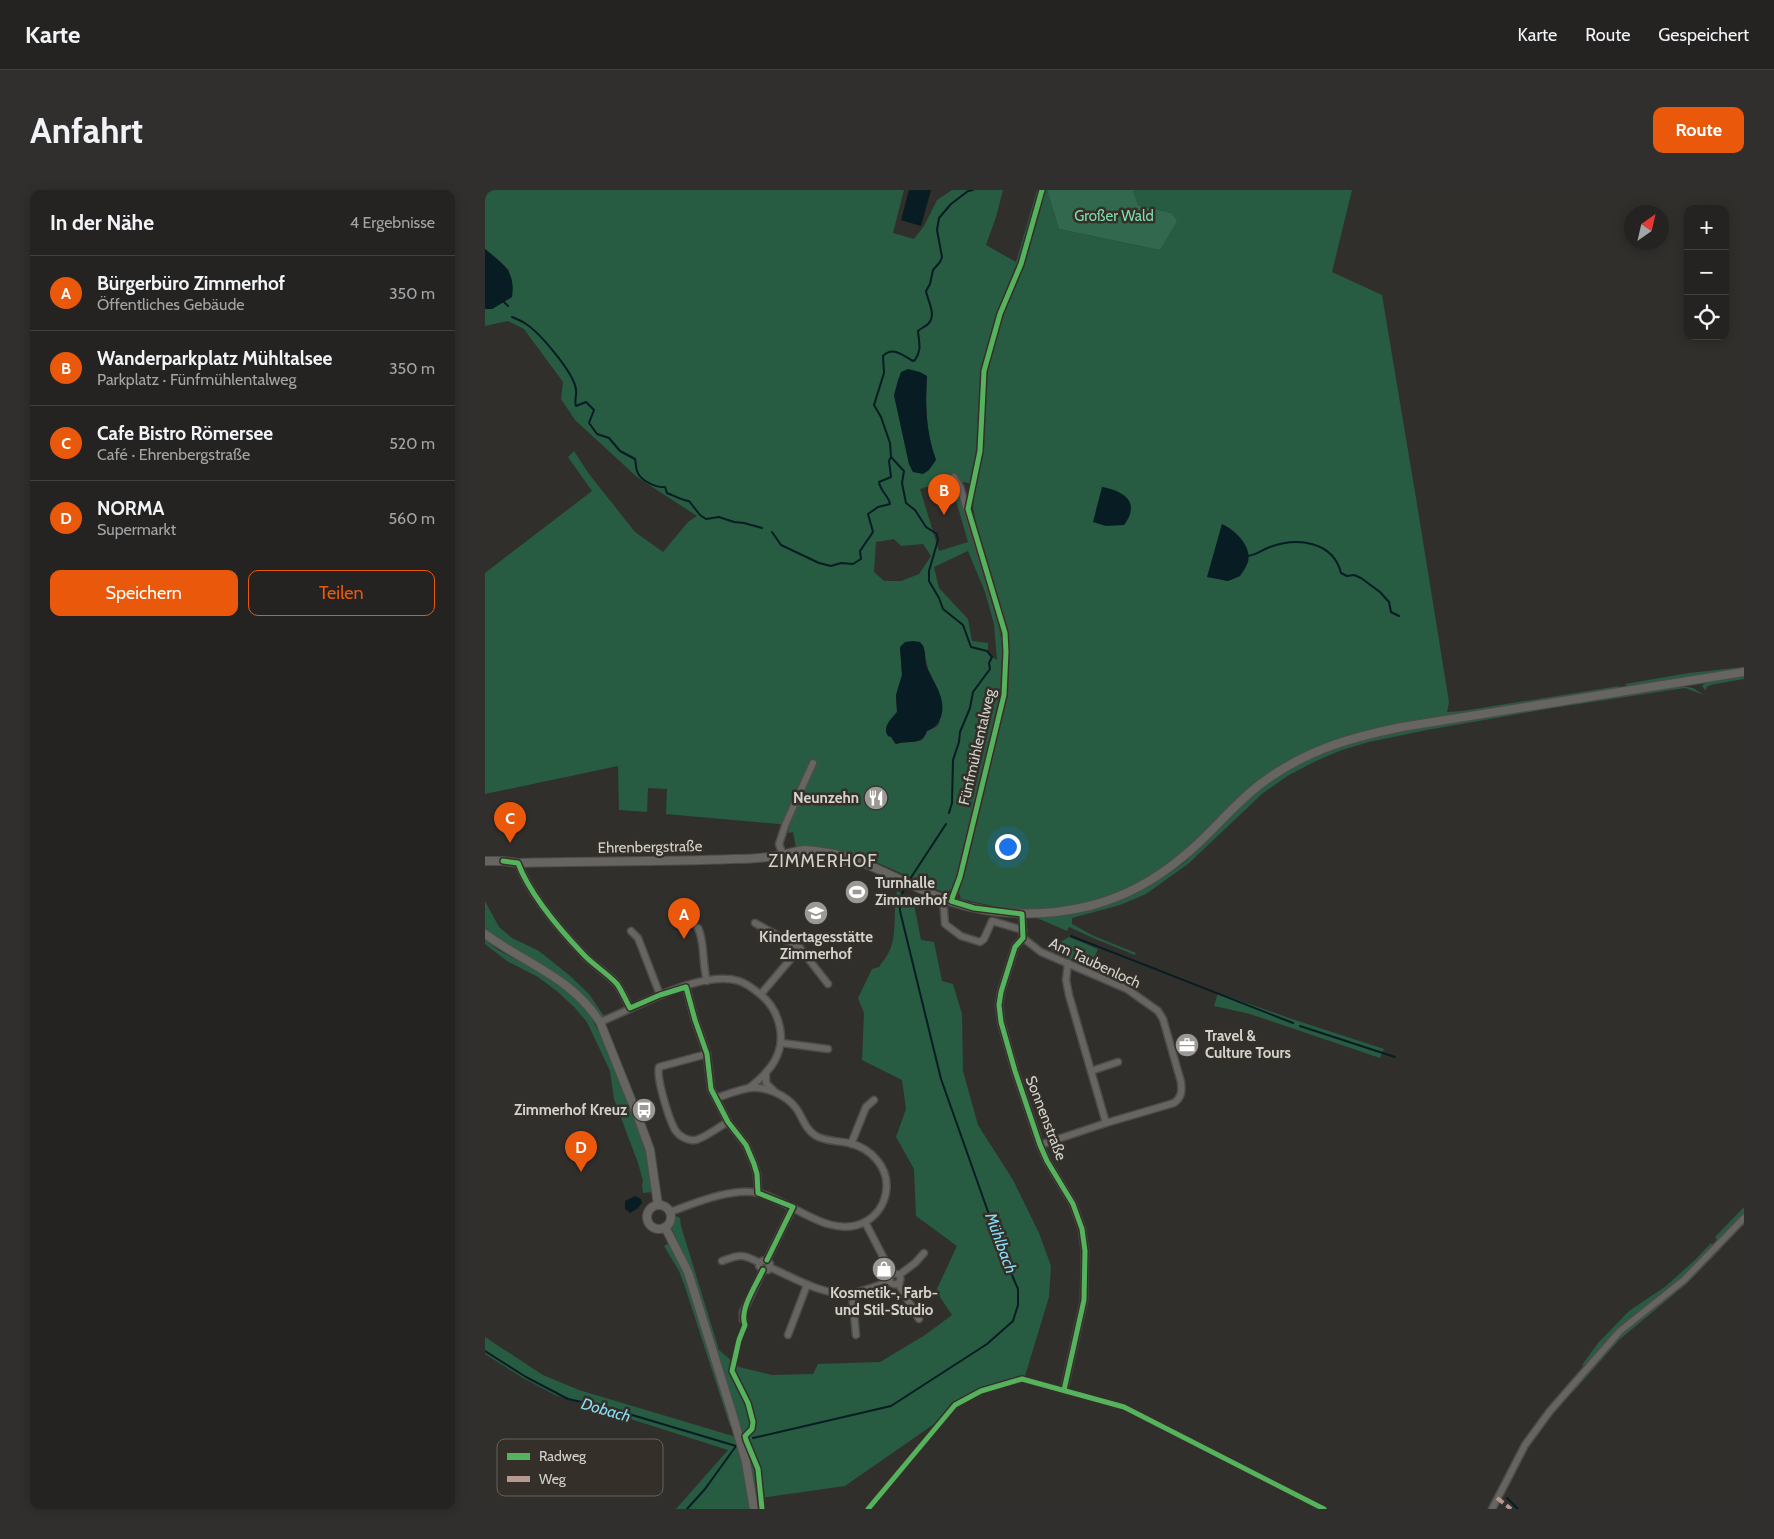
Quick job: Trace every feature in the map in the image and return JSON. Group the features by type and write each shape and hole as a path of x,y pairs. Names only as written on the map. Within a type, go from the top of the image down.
{"street":[{"name":"Fünfmühlentalweg","path":"951,901 960,877 1004,695 1006,652 1005,633 991,584 960,487 953,478"},
{"name":"Ehrenbergstraße","path":"485,861 518,863 748,859 783,855 804,850 832,853 850,858 943,898 975,908 1022,914 1071,910 1090,906 1137,889 1186,855 1258,786 1285,767 1320,749 1357,736 1402,727 1744,672"},
{"path":"783,855 779,844 781,837 813,763"},
{"path":"518,863 543,906 566,936 617,985 630,1008"},
{"path":"943,898 945,924 961,936 979,942 984,939 992,921 1023,930"},
{"name":"Sonnenstraße","path":"1022,914 1023,938 1015,947 1001,992 999,1005 1001,1022 1040,1145 1047,1161 1073,1204 1082,1229 1085,1251 1084,1300 1064,1390"},
{"path":"755,923 800,948 828,984"},
{"path":"698,928 701,934 707,981"},
{"path":"631,930 639,938 661,995"},
{"path":"485,934 503,948 559,979 587,1005 599,1022 650,1150 658,1205"},
{"name":"Am Taubenloch","path":"1023,938 1041,952 1127,989 1158,1011 1163,1019 1182,1091 1179,1099 1174,1103 1105,1123 1040,1145"},
{"path":"761,994 800,948"},
{"path":"1068,963 1066,980 1069,995 1105,1123"},
{"path":"599,1022 661,995 707,981 724,979 740,982 761,994 772,1006 776,1014 782,1042 777,1058 766,1075 749,1088 716,1098"},
{"path":"686,987 707,1054 711,1089 728,1122 746,1145 757,1174 758,1193"},
{"path":"782,1042 828,1049"},
{"path":"707,1054 659,1067 657,1073 667,1106 676,1131 685,1139 695,1140 728,1122"},
{"path":"1091,1071 1118,1062"},
{"path":"670,1212 731,1193 758,1193 793,1207 823,1223 843,1228 865,1222 875,1214 884,1201 887,1188 881,1164 871,1154 851,1144 821,1138 813,1134 790,1102 766,1083 766,1075"},
{"path":"749,1088 774,1091"},
{"path":"851,1144 866,1107 874,1100"},
{"path":"658,1205 665,1206 670,1212 671,1221 665,1228 655,1229 647,1222 648,1211 651,1208 658,1205"},
{"path":"763,1262 793,1207"},
{"path":"1491,1509 1525,1444 1550,1411 1620,1331 1684,1280 1744,1218"},
{"path":"865,1222 900,1280 897,1284"},
{"path":"665,1228 688,1272 747,1462 754,1509"},
{"path":"890,1281 890,1276 915,1263 924,1253"},
{"path":"722,1261 742,1255 770,1264 743,1312 743,1320"},
{"path":"766,1269 823,1290 852,1293 890,1281 893,1284 897,1284 919,1319"},
{"path":"788,1335 807,1284"},
{"path":"852,1293 856,1335"}],"green space":[{"path":"485,190 904,190 893,233 914,239 924,226 937,200 952,190 1003,190 986,245 1016,262 1037,190 1047,190 1059,229 1160,250 1171,213 1138,205 1133,190 1352,190 1332,272 1382,295 1449,702 1447,712 1619,686 1618,689 1375,729 1334,740 1296,757 1159,872 1131,887 1100,899 1071,907 1042,910 1007,909 961,899 959,893 1007,691 1010,657 1008,630 976,524 973,507 975,486 965,482 958,483 996,613 1002,644 1002,663 999,697 954,886 948,892 943,892 890,868 852,854 815,847 796,848 793,832 788,833 790,825 666,814 667,789 648,788 647,812 619,810 618,766 485,794 485,573 592,491 568,457 574,451 589,474 635,532 663,552 688,522 697,516 637,477 575,420 561,399 563,382 524,329 508,321 485,326 485,309 492,309 512,297 509,270 485,249","holes":["927,376 928,437 936,460 913,472 909,464 894,395","950,480 968,542 939,551 920,489","1222,525 1248,561 1240,576 1228,581 1208,577","894,539 901,546 923,544 931,556 919,574 901,581 884,581 874,572 876,542","968,551 985,592 994,624 997,660 988,654 988,643 972,641 968,619 939,588 934,567","923,645 928,669 941,698 941,715 939,724 927,731 922,740 896,744 893,741 888,724 897,712 896,695 902,675 900,647"]},
{"name":"Großer Wald","path":"1047,190 1133,190 1138,205 1171,213 1177,221 1160,250 1059,229"},
{"path":"1744,667 1744,669 1629,688 1625,684 1689,673"},
{"path":"1744,676 1744,679 1710,685 1706,688 1706,691 1702,686 1706,682"},
{"path":"1683,686 1693,688 1704,695 1685,688 1553,708 1369,742 1318,760 1289,775 1263,793 1188,864 1146,894 1120,905 1072,918 1072,924 1094,936 1136,953 1135,955 1069,927 1067,931 1037,918 1097,907 1134,894 1151,885 1186,861 1262,788 1300,763 1329,750 1370,737 1411,729"},
{"path":"897,891 913,899 921,940 934,942 942,981 953,984 962,1014 963,1071 978,1125 1013,1180 1039,1233 1051,1266 1049,1297 1025,1376 996,1384 967,1395 951,1404 937,1422 845,1486 760,1498 761,1509 757,1509 751,1465 744,1441 749,1445 748,1437 743,1437 692,1272 672,1229 676,1216 680,1218 719,1350 739,1367 772,1375 813,1374 818,1364 880,1362 925,1335 952,1315 936,1291 957,1246 916,1216 914,1169 896,1137 906,1109 902,1080 862,1060 864,1013 858,998 872,969 879,967 890,950 894,934"},
{"path":"485,901 499,927 512,938 539,951 569,975 589,994 604,1016 599,1016 581,994 562,978 485,931"},
{"path":"1069,937 1098,949 1090,967 1052,951 1051,947"},
{"path":"485,940 498,950 564,988 589,1013 606,1046 646,1149 652,1192 643,1193 643,1181 638,1163 614,1099 610,1071 587,1022 558,992 538,977 507,961 485,944"},
{"path":"1218,993 1384,1049 1380,1058 1250,1014 1214,1006"},
{"path":"1744,1207 1744,1216 1717,1240 1715,1237"},
{"path":"669,1243 681,1264 733,1425 730,1426 679,1271 664,1246"},
{"path":"1711,1243 1713,1246 1711,1249 1586,1367 1582,1365 1598,1343 1629,1311 1666,1286"},
{"path":"1716,1249 1721,1249 1685,1285 1619,1340 1573,1392 1571,1390 1618,1336"},
{"path":"485,1337 543,1375 579,1390 733,1436 740,1449 751,1509 676,1509 728,1450 555,1395 523,1378 485,1354"}],"water":[{"path":"909,190 931,190 921,226 901,220"},
{"path":"485,249 507,269 513,288 512,297 492,309 485,309"},
{"path":"908,369 927,376 927,418 936,460 929,470 923,474 913,472 909,464 894,395 901,372"},
{"path":"1102,487 1117,491 1128,499 1131,510 1124,525 1106,526 1093,522"},
{"path":"1222,524 1237,534 1245,545 1249,556 1248,562 1240,576 1228,581 1207,577"},
{"path":"905,642 920,642 924,647 926,665 941,698 942,713 936,726 927,731 922,739 896,744 886,733 886,729 888,723 897,712 896,695 902,675 900,647"},
{"path":"635,1196 641,1199 642,1203 630,1213 625,1209 625,1201"}],"waterway":[{"name":"Mühlbach","path":"949,813 952,803 953,760 960,732 970,708 973,692 990,669 989,663 992,657 987,651 971,647 963,625 943,609 929,581 929,571 938,540 937,534 926,527 915,510 906,503 902,483 904,471 891,457 890,443 881,417 874,405 884,373 883,356 894,352 913,361 915,360 919,350 918,331 931,320 932,313 926,291 930,284 933,270 942,257 937,230 939,218 951,204 968,191 973,190"},
{"path":"504,302 508,306"},
{"path":"512,317 532,329 556,354 574,383 576,406 586,402 594,410 589,423 597,434 609,438 620,451 635,459 637,471 645,481 653,485 665,487 667,493 689,501 700,515 706,519 719,517 762,528"},
{"path":"772,532 781,545 819,563 831,566 841,563 853,564 861,559 860,551 873,532 868,514 878,507 890,504 879,482 891,477 889,461 891,457"},
{"path":"1248,556 1280,544 1291,542 1313,544 1330,554 1337,562 1341,573 1361,578 1380,592 1389,602 1391,612 1399,616"},
{"name":"Mühlbach","path":"910,879 946,824"},
{"name":"Mühlbach","path":"753,1438 891,1406 987,1344 1013,1321 1018,1305 1018,1289 1003,1254 941,1079 900,911 900,898 905,888"},
{"path":"1071,936 1293,1023"},
{"path":"1300,1026 1395,1057"},
{"name":"Dobach","path":"485,1351 526,1377 568,1399 612,1409 736,1446 705,1489 687,1509"},
{"path":"1507,1498 1518,1509"}],"marked path":[{"path":"1497,1498 1511,1509"}],"cycle path":[{"path":"1042,190 1021,264 1000,314 984,371 980,451 968,509 1005,633 1004,695 960,877 951,901 974,908 1022,914 1023,938 1015,947 1001,992 999,1005 1001,1022 1040,1145 1047,1161 1073,1204 1082,1229 1085,1251 1084,1300 1064,1390"},
{"path":"503,861 518,863 530,888 547,912 585,956 617,984 630,1008 660,995 686,987 707,1054 711,1089 728,1122 746,1145 757,1174 758,1193 793,1207 767,1260"},
{"path":"762,1509 758,1469 745,1436 752,1429 753,1422 748,1403 732,1371 739,1340 745,1325 744,1312 746,1305 763,1270"},
{"path":"868,1509 955,1405 981,1391 1022,1379 1124,1407 1324,1509"}],"place":[{"name":"Wanderparkplatz Mühltalsee","path":"944,515"},
{"name":"Neunzehn","path":"876,798"},
{"name":"Cafe Bistro Römersee","path":"510,843"},
{"name":"Turnhalle Zimmerhof","path":"857,892"},
{"name":"Kindertagesstätte Zimmerhof","path":"816,913"},
{"name":"Bürgerbüro Zimmerhof","path":"684,939"},
{"name":"Travel & Culture Tours","path":"1187,1045"},
{"name":"Zimmerhof Kreuz","path":"644,1110"},
{"name":"NORMA","path":"581,1172"},
{"name":"Kosmetik-, Farb- und Stil-Studio","path":"884,1269"}],"district":[{"name":"ZIMMERHOF","path":"823,861"}]}
